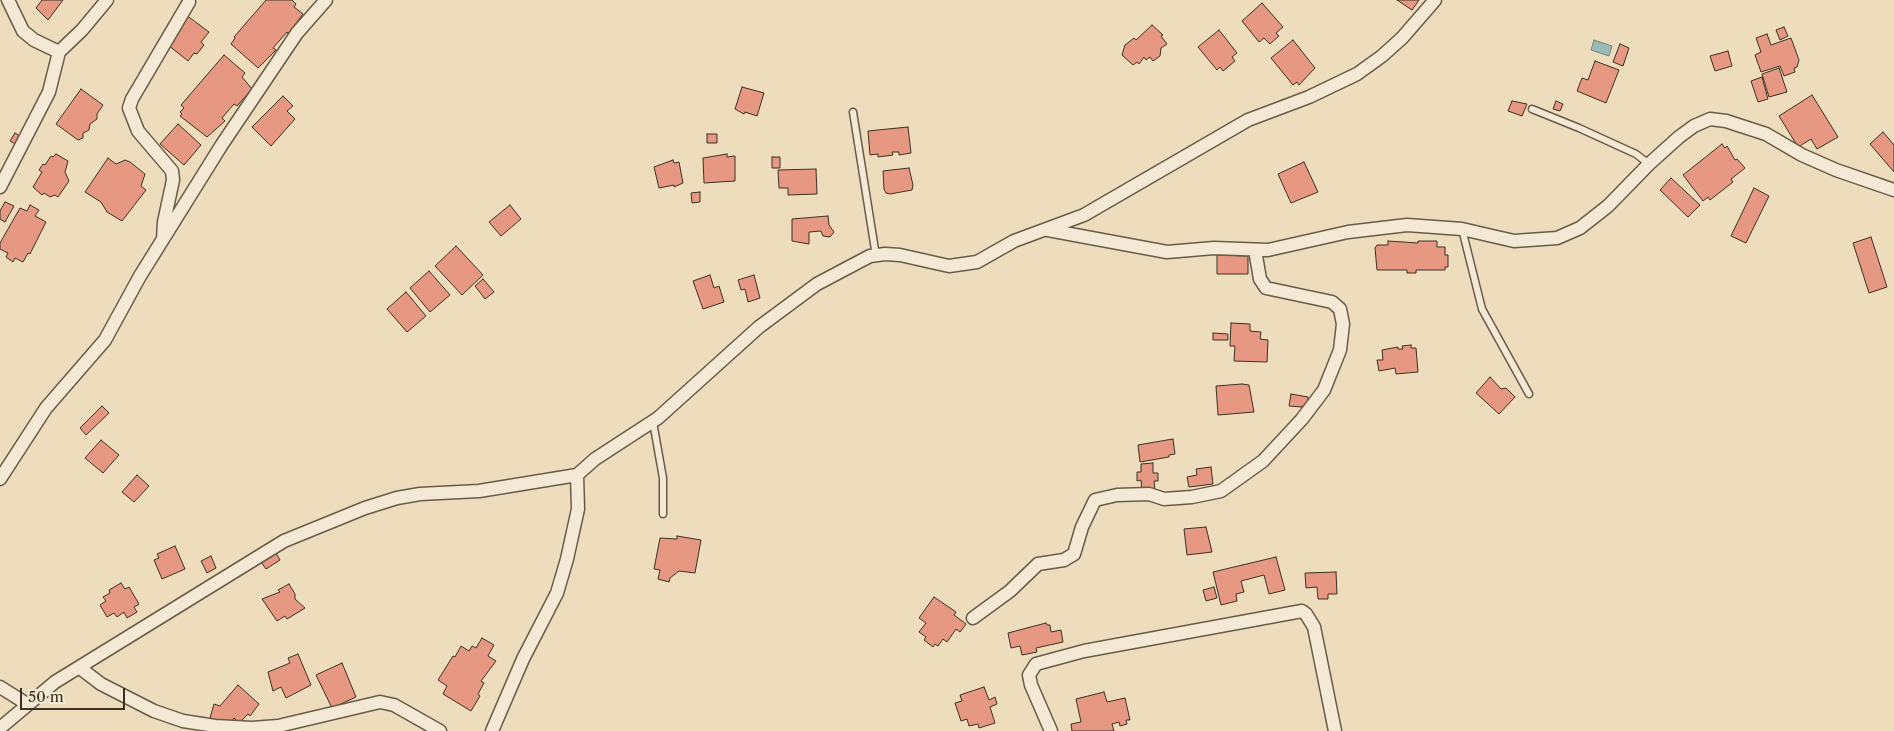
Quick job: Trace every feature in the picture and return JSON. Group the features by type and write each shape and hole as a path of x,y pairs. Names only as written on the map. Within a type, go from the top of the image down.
{"street":[{"path":"8,0 23,31 34,40 59,52"},
{"path":"0,187 49,92 59,52 82,30 107,0"},
{"path":"0,479 46,408 105,340 140,276 258,90 297,33 326,0"},
{"path":"0,728 55,682 80,668 130,634 284,541 364,508 420,494 479,491 577,475 595,459 653,422 784,307 816,284 856,263 876,256 900,255 949,266 977,262 1014,241 1084,215 1213,138 1248,120 1309,97 1357,74 1382,56 1402,38 1435,0"},
{"path":"163,241 164,222 173,180 172,171 138,131 129,108 132,98 189,2"},
{"path":"1047,230 1167,252 1214,248 1268,250 1377,227 1407,225 1462,229 1514,241 1557,238 1580,228 1608,206 1649,164 1686,131 1710,119 1726,121 1766,134 1802,155 1836,170 1894,190"},
{"path":"973,618 1010,591 1038,564 1064,560 1074,554 1082,527 1095,500 1117,495 1149,494 1164,499 1192,497 1221,491 1263,461 1302,419 1324,390 1340,350 1343,324 1340,310 1332,302 1266,288 1259,274 1255,250"},
{"path":"492,731 523,659 557,593 578,509 577,475"},
{"path":"1051,731 1031,685 1029,675 1036,664 1084,651 1302,611 1314,627 1335,731"},
{"path":"80,668 101,684 154,711 183,721 215,726 252,728 278,726 347,710 364,704 380,702 394,705 440,731"},
{"path":"0,687 27,704"}],"lane":[{"path":"1532,110 1636,154 1649,164"},
{"path":"853,112 876,256"},
{"path":"1462,229 1482,309 1529,394"},
{"path":"653,422 663,478 663,514"}],"water":[{"path":"1594,40 1612,46 1609,56 1591,50"}],"building":[{"path":"42,0 63,0 48,20 36,8"},
{"path":"266,0 292,0 296,4 294,7 303,14 288,34 287,32 273,48 276,50 258,68 231,44 234,37"},
{"path":"1397,0 1419,0 1412,10"},
{"path":"1262,3 1283,27 1276,33 1279,36 1270,44 1264,38 1259,42 1242,21"},
{"path":"186,15 209,32 201,42 204,45 188,61 168,45"},
{"path":"1152,25 1163,35 1161,36 1167,44 1161,48 1160,56 1153,61 1150,57 1146,60 1144,57 1139,64 1137,62 1133,65 1122,55 1125,45 1134,38 1136,40"},
{"path":"1784,27 1788,36 1780,40 1776,30"},
{"path":"1219,30 1237,53 1232,57 1235,61 1223,71 1220,67 1217,70 1198,47"},
{"path":"1767,34 1771,45 1791,38 1799,60 1797,67 1794,68 1795,72 1784,76 1780,66 1761,72 1755,55 1761,52 1756,38"},
{"path":"1293,40 1315,68 1299,85 1297,82 1293,85 1271,58"},
{"path":"1620,44 1629,48 1623,66 1613,62"},
{"path":"1728,51 1732,66 1715,71 1710,56"},
{"path":"224,55 245,73 242,77 252,89 237,106 234,104 222,118 225,121 207,137 180,116 182,114 180,112 184,108 181,105"},
{"path":"1595,61 1619,70 1606,103 1577,91 1582,78 1588,80"},
{"path":"1779,68 1787,92 1769,97 1762,74"},
{"path":"1762,77 1768,99 1758,102 1751,81"},
{"path":"742,87 764,93 757,116 745,112 744,114 735,109"},
{"path":"81,89 103,105 97,114 97,119 90,124 89,130 83,133 83,138 78,140 56,124"},
{"path":"1812,95 1838,137 1817,149 1811,139 1798,147 1779,116"},
{"path":"283,96 293,106 287,111 295,119 271,146 252,127"},
{"path":"1512,101 1527,104 1522,116 1508,111"},
{"path":"1556,101 1563,104 1560,111 1553,109"},
{"path":"178,124 201,145 184,165 160,144"},
{"path":"908,127 911,153 899,155 899,152 892,152 893,155 878,157 878,154 870,155 868,131"},
{"path":"1883,132 1894,145 1894,172 1870,144"},
{"path":"15,133 21,137 17,145 10,141"},
{"path":"707,134 717,134 717,143 707,143"},
{"path":"1722,144 1725,148 1727,146 1735,160 1737,159 1745,168 1731,179 1733,182 1710,200 1708,197 1703,201 1683,175"},
{"path":"56,154 68,161 65,172 69,181 58,197 55,195 50,197 44,193 42,195 33,187 42,172 39,170 43,164 45,165 51,156 53,157"},
{"path":"727,154 727,157 735,156 735,181 704,183 703,158"},
{"path":"772,157 780,157 780,168 772,168"},
{"path":"108,158 116,164 125,160 130,162 145,174 141,186 146,190 122,221 107,212 101,202 85,192"},
{"path":"673,160 674,163 679,162 683,183 674,187 674,185 659,188 654,167"},
{"path":"1304,162 1318,192 1291,203 1278,174"},
{"path":"909,168 913,185 912,190 886,193 883,171"},
{"path":"816,169 817,194 788,195 788,188 779,188 778,170"},
{"path":"1671,178 1700,205 1688,217 1660,190"},
{"path":"1754,188 1769,196 1746,243 1731,236"},
{"path":"700,192 700,202 692,203 691,193"},
{"path":"5,202 14,206 5,222 0,219 0,211"},
{"path":"30,205 39,210 35,216 46,222 30,254 28,253 23,262 15,258 13,262 6,257 8,253 0,249 0,243 20,208 27,211"},
{"path":"510,205 521,219 501,236 489,222"},
{"path":"828,216 829,225 834,232 830,237 823,236 821,231 809,232 809,244 792,241 792,219"},
{"path":"1871,237 1887,287 1869,293 1853,243"},
{"path":"1388,241 1418,243 1418,241 1437,241 1437,247 1445,247 1445,255 1448,255 1448,267 1445,267 1445,270 1416,270 1416,273 1407,273 1407,270 1377,270 1375,248 1377,245 1388,245"},
{"path":"456,246 483,275 462,295 435,266"},
{"path":"1217,255 1248,256 1248,274 1217,274"},
{"path":"429,271 450,295 430,312 410,288"},
{"path":"710,275 714,288 719,286 724,302 703,309 693,281"},
{"path":"754,275 760,298 748,302 745,289 741,290 738,280"},
{"path":"483,279 494,292 485,299 475,286"},
{"path":"406,292 426,316 407,332 387,309"},
{"path":"1231,323 1250,324 1250,331 1261,332 1260,339 1268,340 1267,362 1234,361 1235,346 1230,346"},
{"path":"1213,333 1228,334 1228,340 1213,340"},
{"path":"1411,345 1411,348 1416,348 1418,372 1396,374 1395,368 1379,371 1377,360 1383,360 1382,350 1398,347 1398,349 1403,349 1402,346"},
{"path":"1490,377 1501,389 1506,388 1515,397 1499,414 1476,393"},
{"path":"1249,385 1254,412 1218,415 1216,386"},
{"path":"1291,394 1308,397 1307,404 1301,407 1289,406"},
{"path":"102,406 109,413 86,435 80,428"},
{"path":"1173,439 1175,454 1169,455 1169,457 1140,462 1138,445"},
{"path":"101,440 119,455 103,473 85,458"},
{"path":"1153,463 1153,473 1158,473 1158,481 1154,481 1155,491 1142,492 1141,480 1137,481 1137,472 1141,472 1141,464"},
{"path":"1211,467 1213,484 1189,487 1187,477 1197,475 1196,469"},
{"path":"137,475 149,486 134,502 122,492"},
{"path":"1206,527 1212,552 1187,555 1184,529"},
{"path":"677,536 701,540 695,573 679,571 670,578 669,582 658,579 660,570 654,569 660,538 677,539"},
{"path":"175,546 185,569 162,579 154,560 159,558 157,554"},
{"path":"276,553 280,560 266,569 261,562"},
{"path":"211,556 216,568 207,573 201,561"},
{"path":"1276,557 1285,590 1269,594 1264,575 1241,581 1244,592 1236,594 1237,601 1221,605 1213,572"},
{"path":"1336,572 1337,594 1328,594 1328,599 1318,599 1317,587 1306,588 1305,573"},
{"path":"121,583 125,589 129,587 139,604 134,607 137,612 127,618 124,612 117,617 114,613 107,617 100,605 106,601 103,597 110,593 109,590"},
{"path":"289,584 295,594 295,599 305,608 287,619 285,616 277,621 262,599 280,592 278,590"},
{"path":"1214,587 1217,598 1206,601 1203,590"},
{"path":"934,597 956,612 954,615 966,624 960,632 956,629 947,642 943,639 938,646 935,644 933,647 924,640 926,637 919,632 926,623 919,618"},
{"path":"1046,623 1050,625 1051,632 1061,630 1063,642 1036,648 1037,652 1022,655 1020,646 1011,648 1008,633"},
{"path":"482,638 494,645 488,656 496,661 481,681 484,683 478,694 480,696 471,711 443,694 447,686 438,680 461,646 469,651 472,646 476,648"},
{"path":"298,654 311,685 286,698 281,687 273,691 268,672 290,663 288,658"},
{"path":"342,663 356,697 332,708 316,675"},
{"path":"238,685 259,704 250,716 248,714 239,723 234,718 230,723 210,718 214,704 220,706"},
{"path":"984,687 989,700 995,697 997,704 990,707 995,723 979,728 978,724 969,726 967,719 961,721 955,703 962,701 960,695"},
{"path":"1104,692 1107,702 1125,698 1130,720 1126,720 1127,724 1120,726 1119,722 1112,724 1114,731 1072,731 1071,724 1081,722 1076,699"}]}
